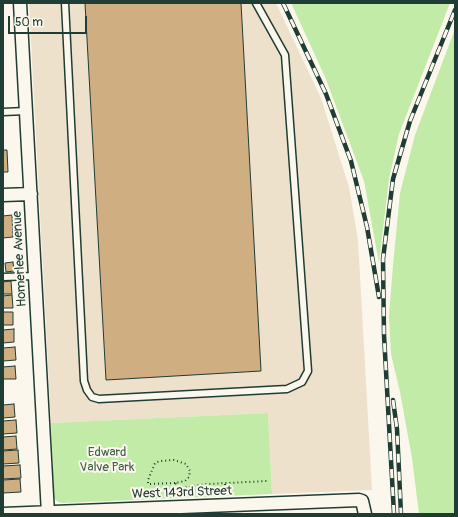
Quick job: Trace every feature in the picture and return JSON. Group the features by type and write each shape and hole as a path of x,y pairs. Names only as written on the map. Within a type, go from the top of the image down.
{"street":[{"name":"Homerlee Avenue","path":"20,3 48,513"},
{"path":"3,195 31,194"},
{"name":"West 143rd Street","path":"3,514 226,510 359,500 362,501 365,514"}],"lane":[{"path":"65,3 84,381 87,390 92,397 99,399 287,389 302,382 308,371 285,55 256,3"},
{"path":"3,112 26,111"},
{"path":"3,277 35,276"}],"path":[{"path":"175,483 189,477 190,471 186,464 174,460 160,461 155,464 148,480 148,484 175,483 179,487 184,488 207,484 268,481"}],"shaded area":[{"path":"29,3 276,3 321,98 349,187 358,240 372,490 272,494 268,413 51,423"}],"green space":[{"path":"291,3 450,3 399,134 389,179 379,263 364,181 325,77"},
{"path":"455,29 455,514 419,514 412,458 400,392 391,354 389,316 400,193 415,135"},
{"name":"Edward Valve Park","path":"268,413 272,494 63,503 58,502 54,498 51,423"}],"building":[{"path":"85,3 241,3 261,371 106,380"},
{"path":"3,150 7,150 8,172 3,172"},
{"path":"12,215 13,237 3,238 3,216"},
{"path":"13,262 14,271 6,272 5,263"},
{"path":"11,281 12,294 3,294 3,282"},
{"path":"12,295 13,308 3,308 3,296"},
{"path":"3,312 13,312 13,325 3,325"},
{"path":"14,329 14,342 3,343 3,330"},
{"path":"15,347 16,360 3,361 3,348"},
{"path":"15,366 16,379 3,379 3,367"},
{"path":"14,404 15,417 3,418 3,405"},
{"path":"16,420 17,433 3,434 3,421"},
{"path":"16,436 17,449 3,450 3,437"},
{"path":"18,450 19,463 3,464 3,451"},
{"path":"20,465 21,478 3,479 3,466"},
{"path":"20,479 21,492 3,493 3,480"}],"railway":[{"path":"283,3 326,94 351,161 367,227 379,297"},
{"path":"394,514 384,335 383,259 393,179 410,121 455,10"},
{"path":"393,400 397,429 401,514"}]}
